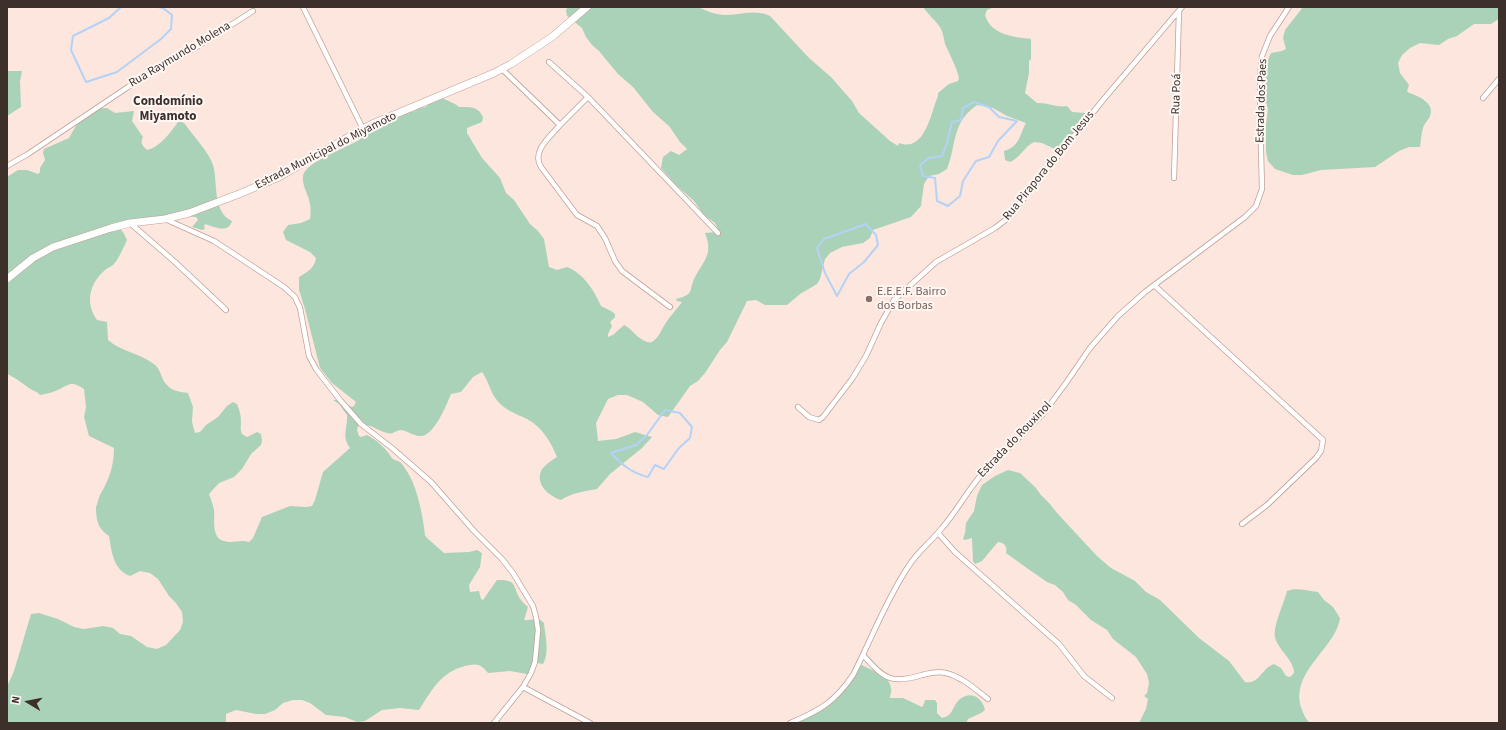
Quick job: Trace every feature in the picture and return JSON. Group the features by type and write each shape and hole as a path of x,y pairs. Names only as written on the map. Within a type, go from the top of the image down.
{"street":[{"path":"303,7 363,129"},
{"name":"Estrada Municipal do Miyamoto","path":"7,280 33,258 48,250 94,233 130,223 164,219 189,213 240,194 279,177 363,129 502,69 552,37 587,7"},
{"name":"Estrada dos Paes","path":"1260,154 1260,78 1262,56 1270,36 1289,7"},
{"name":"Rua Poá","path":"1174,178 1180,9"},
{"name":"Rua Pirapora do Bom Jesus","path":"798,407 809,417 818,420 823,417 852,379 866,356 881,323 894,300 936,262 995,228 1008,218 1098,106 1180,9"},
{"name":"Rua Raymundo Molena","path":"7,166 28,154 128,87 195,48 253,11"},
{"path":"549,62 588,97 718,233"},
{"path":"502,69 560,125"},
{"path":"1484,98 1499,79"},
{"path":"588,97 560,125 541,147 538,152 538,162 577,215 598,226 618,266 670,307"},
{"name":"Estrada do Rouxinol","path":"790,723 817,712 834,698 847,684 908,565 938,533 977,479 1043,414 1101,334 1118,316 1154,285 1245,217 1256,206 1262,189 1260,154"},
{"path":"164,219 214,241 284,287 295,297 300,308 309,356 316,369 340,400 361,424 392,448 431,482 474,531 502,559 513,573 533,606 536,616 538,630 535,662 523,687 494,723"},
{"path":"130,223 181,267 226,310"},
{"path":"1154,285 1323,440 1321,451 1316,458 1267,505 1242,524"},
{"path":"938,533 956,552 1059,644 1084,676 1112,698"},
{"path":"863,655 874,667 889,678 904,680 926,674 945,673 966,682 988,699"},
{"path":"523,687 590,723"}],"green space":[{"path":"568,7 698,7 722,15 759,13 770,16 809,58 831,77 852,101 859,113 890,141 898,146 899,143 908,145 921,137 926,129 938,93 949,84 958,81 959,78 955,65 945,44 941,29 923,7 994,7 987,10 985,15 992,27 997,31 1010,36 1031,39 1031,59 1029,61 1029,73 1025,93 1037,103 1067,106 1072,112 1085,113 1089,119 1089,122 1079,127 1059,151 1042,143 1034,142 1010,162 1005,160 1004,151 1016,143 1026,123 1007,116 993,108 977,105 963,119 959,127 947,169 939,174 929,176 924,184 921,206 911,217 873,230 870,238 863,243 842,247 830,253 825,259 820,279 817,284 800,294 787,305 765,305 756,300 747,301 727,342 705,373 698,381 690,386 668,417 658,415 643,402 627,395 618,395 608,399 596,423 598,441 616,439 635,432 652,437 642,448 610,474 597,489 574,494 561,500 552,496 544,489 540,480 542,469 557,457 552,446 537,426 499,403 482,372 473,377 461,392 451,394 440,418 427,434 419,436 401,430 389,433 366,425 358,426 357,430 359,436 361,437 367,435 374,439 393,459 400,462 406,469 416,492 421,510 425,535 427,538 444,553 469,552 477,550 482,553 480,567 469,585 470,592 479,591 481,599 483,600 497,580 509,581 514,585 518,596 528,607 524,620 537,619 544,623 546,644 545,659 543,664 538,663 527,674 510,671 488,673 482,667 475,664 460,667 439,681 419,710 400,708 382,710 365,721 357,722 345,717 326,715 310,703 302,700 293,700 283,703 275,710 265,714 256,714 236,710 226,714 226,723 7,723 7,687 14,671 31,614 39,613 58,619 74,627 84,629 103,626 113,628 120,634 131,636 147,647 157,649 166,645 180,630 183,622 182,612 158,579 150,573 140,571 130,576 120,569 114,560 109,536 98,524 96,507 99,496 110,473 114,448 89,436 84,417 86,407 84,389 72,384 53,392 40,395 7,374 7,177 18,170 27,170 38,174 45,160 43,153 44,149 69,138 77,124 91,109 107,108 115,113 134,111 132,121 143,137 142,144 147,150 160,143 178,122 182,122 208,155 213,165 217,196 221,211 232,221 230,225 224,228 217,228 205,224 205,229 202,230 192,227 198,220 196,217 167,215 119,228 127,240 115,263 105,270 95,281 90,294 90,300 93,314 97,320 107,322 108,340 155,365 159,369 164,382 173,390 188,393 193,407 192,422 195,433 200,432 233,402 237,404 240,412 242,434 247,437 257,432 261,434 261,445 251,454 242,469 234,477 219,483 209,494 214,510 214,528 217,536 227,542 249,542 253,538 262,517 290,506 312,506 323,472 350,448 345,436 347,415 339,404 333,400 337,400 352,407 356,402 332,383 320,368 299,290 299,277 312,267 316,258 310,252 286,240 283,232 288,225 301,223 310,219 311,211 303,176 311,165 359,140 397,115 415,111 417,108 426,107 430,101 440,96 459,107 470,107 481,113 483,117 482,122 467,128 467,133 482,158 500,178 506,193 514,200 530,224 544,239 549,267 557,270 567,267 578,273 591,288 601,306 615,314 615,317 610,322 612,326 608,337 613,335 624,325 640,339 647,342 652,342 657,338 667,321 682,302 677,301 676,299 689,293 693,281 707,256 708,246 705,233 717,232 718,229 715,223 704,215 694,201 676,185 661,168 663,157 671,151 679,155 687,149 669,126 653,112 633,87 618,74 599,51 592,45 582,28 567,16 566,10"},
{"path":"1303,7 1499,7 1499,19 1491,24 1474,24 1457,36 1448,39 1439,45 1420,43 1410,48 1402,55 1398,63 1400,73 1409,85 1407,91 1426,101 1431,109 1429,118 1422,130 1420,147 1409,147 1399,151 1375,167 1321,170 1302,175 1293,175 1275,169 1268,161 1266,152 1266,125 1268,109 1265,98 1267,62 1271,53 1286,49 1283,38 1285,30"},
{"path":"7,71 22,71 20,81 21,107 7,116"},
{"path":"1008,470 1020,473 1035,487 1097,556 1111,568 1135,581 1146,592 1160,600 1199,638 1229,661 1245,682 1252,682 1267,668 1274,664 1281,668 1286,676 1290,677 1294,673 1289,659 1279,646 1275,637 1277,621 1287,591 1298,589 1318,592 1324,600 1333,607 1340,618 1337,629 1314,661 1301,684 1299,696 1302,710 1306,719 1310,723 1139,723 1146,709 1148,699 1144,696 1147,693 1149,683 1147,674 1136,657 1113,639 1107,630 1091,620 1076,605 1068,600 1063,592 1055,585 1047,582 1006,553 1006,547 1002,543 998,542 982,561 975,564 973,561 972,538 965,540 963,539 966,523 974,511 977,496 982,485 995,476"},
{"path":"862,665 880,674 887,680 891,689 890,698 903,698 922,707 925,700 935,700 937,703 937,713 942,718 950,714 961,698 969,695 974,696 981,701 985,710 968,719 966,723 795,723 831,701 852,673"}],"waterway":[{"path":"121,7 109,18 73,36 71,50 86,82 117,72 161,39 171,29 172,15 163,8 158,7"},
{"path":"974,102 989,107 999,117 1017,121 998,141 989,157 976,161 963,181 960,196 948,206 937,201 935,178 923,176 920,165 929,158 942,156 952,122 961,120 963,108 974,102"},
{"path":"866,224 876,235 878,245 864,262 849,274 837,296 825,273 817,248 824,239 866,224"},
{"path":"665,410 680,413 692,427 690,438 678,449 664,469 655,465 648,477 632,471 623,465 611,453 636,445 647,435 665,410"}],"place":[{"name":"E.E.E.F. Bairro dos Borbas","path":"869,299"}],"district":[{"name":"Condomínio Miyamoto","path":"168,110"}]}
